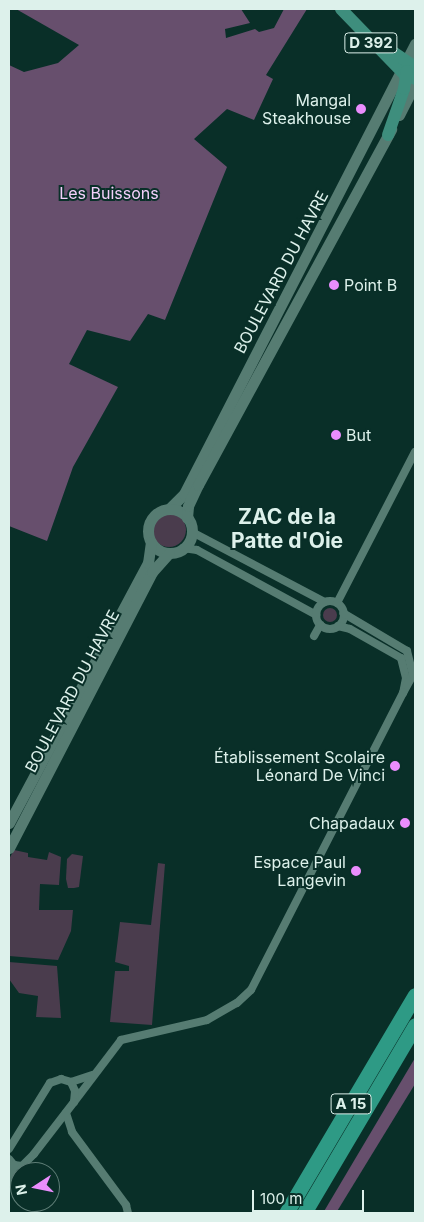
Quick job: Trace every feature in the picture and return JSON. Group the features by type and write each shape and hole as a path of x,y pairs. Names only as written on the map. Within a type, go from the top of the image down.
{"highway":[{"name":"A 15","path":"286,1213 415,995"},
{"name":"A 15","path":"304,1213 415,1025"}],"main road":[{"name":"D 392","path":"342,10 410,74"},
{"name":"BOULEVARD DU HAVRE","path":"9,823 148,564 151,542 148,530 150,521 158,512 169,509 184,494 410,74 415,44"},
{"path":"388,135 410,74"},
{"name":"BOULEVARD DU HAVRE","path":"187,518 188,506 198,485 388,135"},
{"path":"169,509 179,511 187,518 192,532 183,548"},
{"path":"151,542 158,550 169,553"},
{"name":"BOULEVARD DU HAVRE","path":"9,848 152,572 169,553 183,548"}],"street":[{"path":"337,604 415,452"},
{"path":"26,1162 121,1040 207,1020 237,1003 250,990 413,675 407,651 343,613 337,604 325,602 192,532"},
{"path":"183,548 198,550 316,614 320,625 314,636"},
{"path":"316,614 325,602"},
{"path":"338,626 343,613"},
{"path":"320,625 331,629 338,626 350,629 401,658 406,678 403,693"},
{"path":"9,1149 50,1083 61,1079 71,1082 95,1074"},
{"path":"71,1082 75,1092 74,1102"},
{"path":"66,1113 72,1132 126,1205 128,1213"}],"shaded area":[{"path":"169,513 176,514 181,518 185,523 185,537 181,542 176,546 169,547 162,546 157,542 153,537 152,530 153,523 157,518 162,514"},
{"path":"327,608 333,608 337,615 333,622 327,622 323,618 323,612"},
{"path":"14,850 28,853 28,857 47,860 49,852 61,857 59,885 40,884 39,910 73,910 71,931 58,960 9,956 9,859"},
{"path":"72,854 83,856 79,887 68,888 66,879 67,859"},
{"path":"158,863 165,864 152,1025 110,1022 115,971 129,971 129,966 115,962 120,922 151,925"},
{"path":"9,962 57,966 61,1018 36,1017 38,996 19,993 9,979"}],"green space":[{"name":"Les Buissons","path":"16,9 241,9 250,23 225,29 226,38 255,29 259,32 274,28 284,9 307,9 266,75 273,79 254,120 227,109 194,139 227,167 165,320 148,314 130,341 87,330 69,364 118,387 73,467 47,541 9,526 9,65 24,72 58,63 79,45"},
{"path":"415,1058 415,1084 336,1213 323,1213"}],"place":[{"name":"Mangal Steakhouse","path":"361,109"},
{"name":"Point B","path":"334,285"},
{"name":"But","path":"336,435"},
{"name":"Établissement Scolaire Léonard De Vinci","path":"395,766"},
{"name":"Chapadaux","path":"405,823"},
{"name":"Espace Paul Langevin","path":"356,871"}],"district":[{"name":"ZAC de la Patte d'Oie","path":"287,529"}]}
